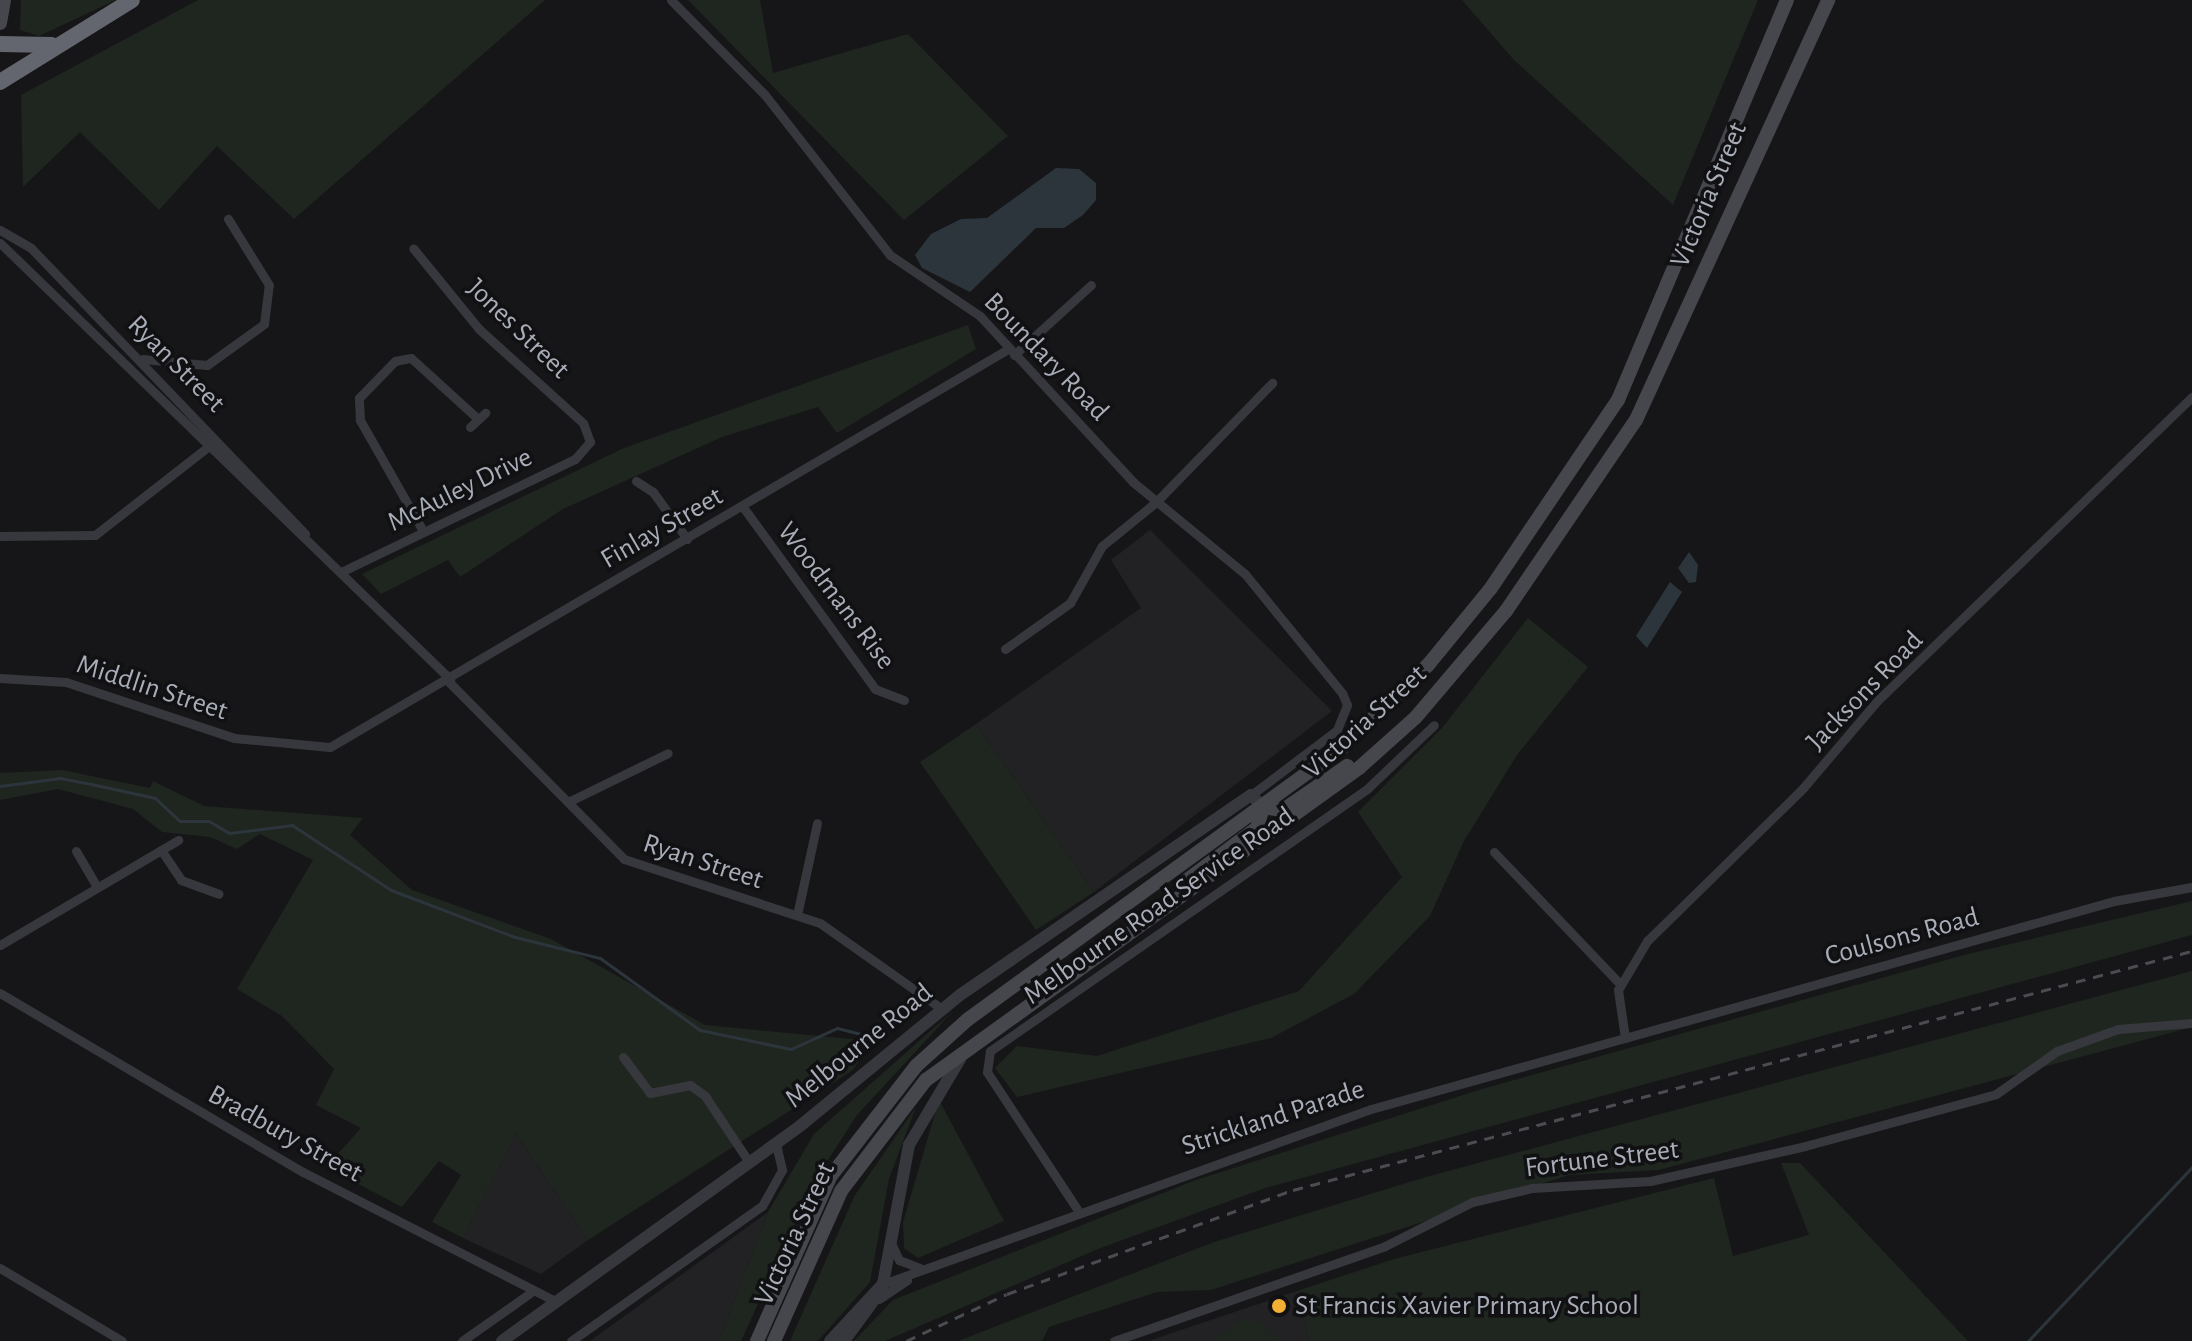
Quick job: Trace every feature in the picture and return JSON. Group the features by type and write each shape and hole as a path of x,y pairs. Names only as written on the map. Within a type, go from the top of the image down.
{"highway":[{"path":"0,82 53,44 132,0"},
{"path":"0,44 53,44"}],"main road":[{"path":"0,23 4,0"},
{"name":"Victoria Street","path":"757,1341 830,1177 898,1085 967,1020 1342,748 1428,665 1581,462 1661,309 1787,0"},
{"name":"Victoria Street","path":"774,1341 823,1224 869,1146 926,1080 1033,997 1304,811 1411,722 1506,611 1615,456 1667,359 1828,0"},
{"path":"1033,997 1257,828 1263,807 1283,810 1411,722"}],"street":[{"name":"Boundary Road","path":"671,0 765,95 890,255 975,312 1155,503 1255,585 1342,693 1345,715"},
{"path":"173,393 174,378 189,368 233,353 270,312 267,280 228,219"},
{"name":"Ryan Street","path":"0,230 25,242 219,439 310,541"},
{"name":"Ryan Street","path":"0,243 206,447 310,541 624,859 820,923 942,1009"},
{"name":"Jones Street","path":"413,248 479,329 583,423 590,440"},
{"name":"Finlay Street","path":"337,744 1011,352 1091,285"},
{"path":"136,355 189,368"},
{"path":"423,531 360,420 359,398 395,361 411,358 481,416 470,427"},
{"path":"1005,649 1070,603 1102,546 1155,503 1272,383"},
{"name":"Jacksons Road","path":"1620,984 1647,941 1803,788 1877,701 2192,397"},
{"path":"0,536 95,535 141,505 219,439"},
{"name":"McAuley Drive","path":"341,572 575,459 590,440"},
{"path":"636,481 653,492 687,539"},
{"name":"Woodmans Rise","path":"743,507 875,689 904,700"},
{"name":"Middlin Street","path":"0,678 66,682 234,738 300,749 337,744"},
{"name":"Melbourne Road","path":"502,1341 553,1300 776,1143 942,1009 1251,795 1328,738 1345,715"},
{"name":"Melbourne Road Service Road","path":"1077,1209 985,1062 996,1046 1368,788 1434,725"},
{"path":"568,802 668,753"},
{"path":"1251,795 1263,807"},
{"path":"797,915 817,823"},
{"path":"0,945 178,840"},
{"path":"161,850 181,880 219,894"},
{"path":"76,851 97,887"},
{"path":"1494,852 1620,984 1625,1038"},
{"name":"Coulsons Road","path":"1625,1038 2114,901 2192,887"},
{"name":"Bradbury Street","path":"0,993 303,1172 530,1293 553,1300"},
{"name":"Fortune Street","path":"1114,1341 1371,1251 1472,1202 1532,1188 1650,1181 1805,1146 1996,1094 2057,1051 2118,1029 2192,1023"},
{"path":"883,1284 905,1160 925,1109 993,1026"},
{"name":"Strickland Parade","path":"830,1341 883,1284 1077,1209 1351,1116 1625,1038"},
{"path":"623,1057 650,1093 690,1085 705,1096 749,1162"},
{"path":"571,1341 762,1206 782,1170 776,1143"},
{"path":"891,1236 901,1262 931,1266"},
{"name":"Strickland Parade","path":"869,1310 942,1262"},
{"path":"0,1268 122,1341"},
{"name":"Strickland Parade","path":"844,1341 869,1310 883,1284"},
{"path":"462,1341 530,1293"}],"shaded area":[{"path":"21,0 116,0 39,36 20,30"},
{"path":"198,0 545,0 294,219 217,146 159,210 80,132 23,187 21,95"},
{"path":"688,0 760,0 773,73 908,34 1008,136 904,220"},
{"path":"1462,0 1758,0 1673,205 1514,60"},
{"path":"1056,168 1079,169 1096,183 1096,200 1083,215 1064,228 1036,228 970,292 922,268 915,255 931,234 961,219 987,218"},
{"path":"968,325 976,349 837,433 818,407 722,437 563,509 460,577 448,560 381,594 362,574 624,448"},
{"path":"1150,530 1332,711 1094,892 976,724 1141,608 1111,560"},
{"path":"1689,552 1698,565 1696,582 1689,583 1678,568"},
{"path":"1670,582 1682,592 1647,648 1636,636"},
{"path":"1528,618 1588,667 1517,755 1464,841 1430,916 1354,994 1271,1038 1017,1097 995,1068 1017,1046 1097,1056 1299,991 1402,877 1358,812 1442,728"},
{"path":"976,724 1094,892 1036,930 920,762"},
{"path":"62,770 150,788 153,781 204,806 363,818 350,835 412,890 551,939 705,1025 872,1041 853,1070 588,1240 516,1134 463,1238 432,1222 461,1175 439,1161 402,1207 326,1167 361,1128 316,1105 334,1069 282,1016 237,989 313,860 260,834 237,849 210,837 162,832 133,809 58,789 0,800 0,773"},
{"path":"2192,901 2192,935 1265,1188 1098,1249 885,1341 854,1341 893,1300 1193,1181 1482,1089 1968,954"},
{"path":"2192,971 2192,1027 1659,1170 1569,1175 1211,1290 1157,1292 1049,1327 1042,1341 958,1341 1214,1242 1426,1177"},
{"path":"953,1011 857,1115 815,1180 741,1341 719,1341 768,1212 814,1134"},
{"path":"939,1100 1004,1221 918,1258 904,1248 903,1222"},
{"path":"916,1107 889,1179 870,1282 818,1341 790,1341 855,1195"},
{"path":"516,1134 588,1240 541,1274 463,1238"},
{"path":"1781,1163 1800,1163 1968,1341 1309,1341 1297,1291 1394,1259 1714,1178 1733,1256 1809,1235"},
{"path":"768,1212 719,1341 590,1341"},
{"name":"St Francis Xavier Primary School","path":"1297,1291 1309,1341 1149,1341 1157,1338"},
{"path":"1242,1318 1260,1322 1280,1341 1213,1341"}],"waterway":[{"path":"0,786 60,778 91,784 155,798 180,821 209,821 229,833 292,825 391,890 515,937 600,958 700,1030 791,1049 837,1028 873,1037"},
{"path":"2028,1341 2192,1167"}],"railway":[{"path":"906,1341 1007,1294 1293,1190 2192,951"}],"place":[{"name":"St Francis Xavier Primary School","path":"1279,1306"}]}
